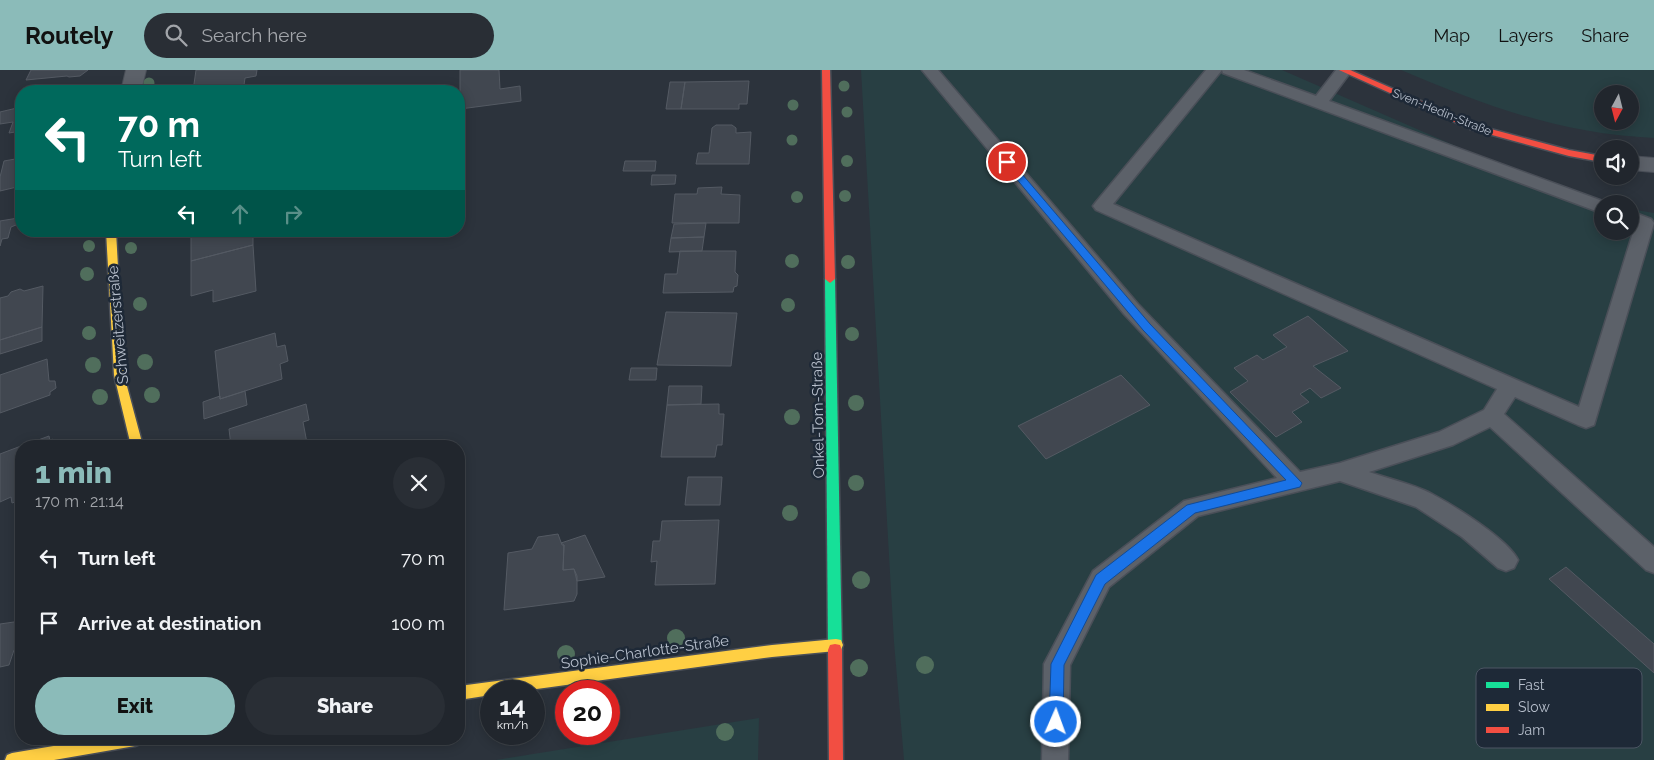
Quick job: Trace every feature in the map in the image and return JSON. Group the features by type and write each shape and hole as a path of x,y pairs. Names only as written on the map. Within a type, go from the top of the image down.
{"street":[{"path":"132,85 136,70"},
{"name":"Onkel-Tom-Straße","path":"826,70 836,645 836,760"},
{"name":"Sven-Hedin-Straße","path":"1343,70 1473,128 1568,153 1594,158"},
{"path":"1639,164 1654,165"},
{"name":"Schweitzerstraße","path":"111,237 119,375 135,440"},
{"name":"Sophie-Charlotte-Straße","path":"465,691 772,650 836,645"},
{"path":"12,760 100,745"}],"lane":[{"path":"930,70 1136,315 1296,483"},
{"path":"1214,70 1102,206 1586,419 1646,223 1639,220"},
{"path":"1229,70 1594,204"},
{"path":"1319,103 1343,70"},
{"path":"1055,760 1057,664 1101,580 1192,508 1340,472 1445,439 1492,416 1511,386"},
{"path":"1492,416 1654,562"},
{"path":"1340,472 1423,500 1470,530 1506,560"}],"green space":[{"path":"861,70 1282,70 1547,186 1594,202 1594,240 1639,240 1639,210 1654,213 1654,760 904,760 894,642"},
{"path":"1401,70 1654,70 1654,138 1587,131 1555,124 1524,116 1463,95"},
{"path":"759,718 758,760 496,760 590,745 620,745 620,740"}],"building":[{"path":"31,70 88,70 80,76 26,80"},
{"path":"196,70 257,70 256,76 245,78 244,85 194,85"},
{"path":"460,70 499,70 500,89 520,86 521,101 465,108 465,85 460,85"},
{"path":"749,81 747,104 739,104 739,109 681,109 685,82"},
{"path":"670,82 685,82 681,109 666,109"},
{"path":"15,108 15,132 9,133 13,122 0,124 0,112"},
{"path":"716,125 732,125 736,128 736,133 751,132 749,164 696,164 698,153 709,153 712,128"},
{"path":"15,159 15,187 0,191 0,177 4,161"},
{"path":"625,161 656,161 655,171 623,171"},
{"path":"652,175 676,175 675,184 651,185"},
{"path":"722,187 721,194 740,195 739,223 672,223 675,194 697,194 698,188"},
{"path":"15,218 15,225 11,227 8,238 2,239 0,246 0,221"},
{"path":"706,223 704,237 671,238 674,224"},
{"path":"191,237 253,237 253,245 191,261"},
{"path":"704,237 702,251 669,252 671,238"},
{"path":"253,245 256,291 213,302 213,290 191,296 191,261"},
{"path":"680,251 736,251 735,272 738,275 737,286 734,287 733,292 663,293 665,274 677,274"},
{"path":"43,286 42,327 0,340 0,298 20,289 24,291"},
{"path":"666,312 737,313 731,366 657,365"},
{"path":"1308,316 1348,351 1313,366 1341,388 1321,398 1310,388 1300,394 1309,402 1292,412 1302,422 1276,437 1230,392 1248,381 1234,368 1257,355 1263,360 1287,347 1273,335"},
{"path":"42,327 42,341 0,354 0,340"},
{"path":"275,333 277,347 285,345 288,361 280,364 282,379 220,399 215,351"},
{"path":"47,359 49,381 55,381 56,388 50,392 50,395 0,413 0,375"},
{"path":"631,368 657,368 656,380 629,380"},
{"path":"1121,375 1150,405 1046,459 1018,426"},
{"path":"669,386 702,386 701,404 667,405"},
{"path":"245,391 247,405 204,419 203,402"},
{"path":"306,404 309,420 303,422 306,440 230,440 229,429"},
{"path":"719,404 719,414 724,414 722,445 717,445 715,457 661,457 667,405"},
{"path":"49,436 50,440 38,440"},
{"path":"15,448 15,502 12,503 11,497 0,502 0,454"},
{"path":"688,477 722,477 720,505 685,505"},
{"path":"719,520 715,584 655,585 657,561 651,562 653,541 660,541 662,521"},
{"path":"558,534 562,545 564,545 563,570 574,569 577,576 577,594 574,601 504,610 508,553 532,549 538,537"},
{"path":"585,535 605,577 577,581 574,569 563,570 564,545 561,543"},
{"path":"1566,567 1654,644 1654,673 1549,579"},
{"path":"15,622 15,650 9,665 0,667 0,624"}],"traffic: fast":[{"path":"830,279 835,650"}],"traffic: slow":[{"path":"111,237 119,375 135,440"},
{"path":"465,692 772,651 836,645"},
{"path":"12,760 100,745"}],"traffic: jam":[{"path":"826,70 830,279"},
{"path":"1343,70 1473,127 1569,153 1594,158"},
{"path":"835,650 836,760"}],"route":[{"path":"1007,162 1146,327 1296,483 1192,508 1101,580 1057,664 1056,722"}]}
